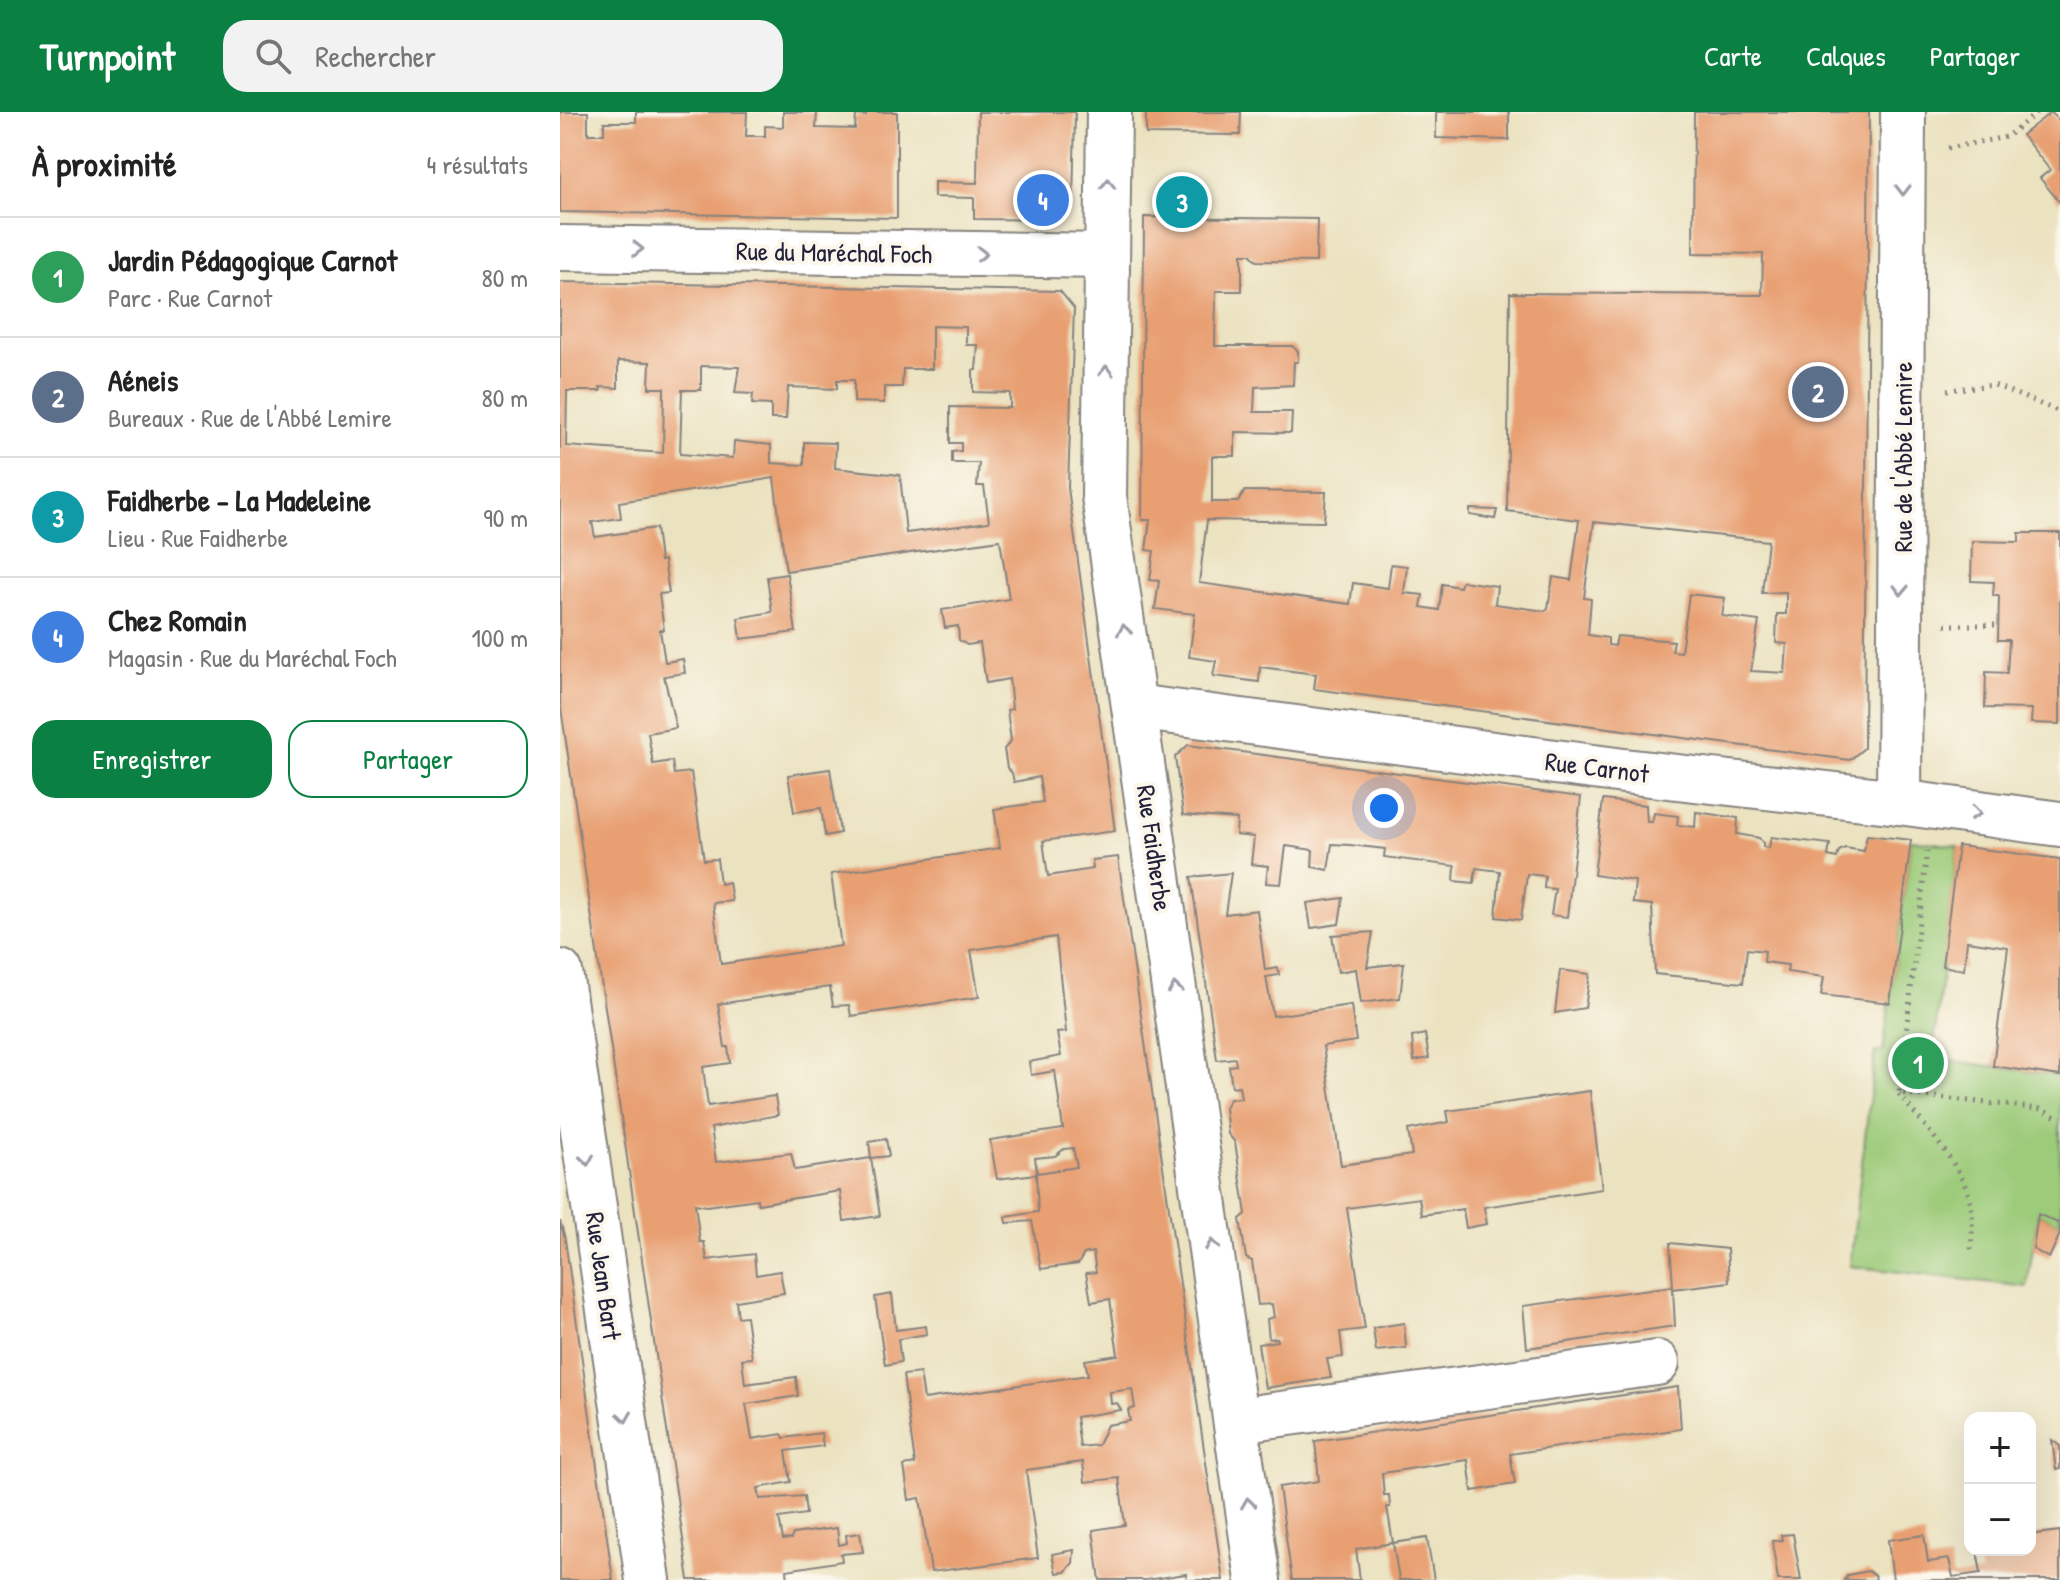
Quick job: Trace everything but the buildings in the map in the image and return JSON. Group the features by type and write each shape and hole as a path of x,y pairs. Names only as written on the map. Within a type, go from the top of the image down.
{"street":[{"name":"Rue Faidherbe","path":"1109,112 1104,496 1258,1580"},
{"name":"Rue de l'Abbé Lemire","path":"1903,130 1902,392 1915,804"},
{"name":"Rue du Maréchal Foch","path":"560,248 1107,256"},
{"name":"Rue Carnot","path":"1135,707 2060,824"},
{"name":"Rue Jean Bart","path":"560,972 648,1580"},
{"path":"1237,1420 1657,1363"}],"path":[{"path":"1903,130 1936,150 2006,137 2038,112"},
{"path":"1902,392 1994,385 2060,412"},
{"path":"1915,804 1899,1093 1946,1153 1969,1194 1973,1223 1971,1252"},
{"path":"1899,1093 2040,1109 2060,1119"}],"green space":[{"path":"1911,840 1958,846 1932,1058 2060,1076 2060,1224 2038,1214 2027,1287 1850,1266 1875,1052 1883,1052"}],"place":[{"name":"Chez Romain","path":"1043,200"},
{"name":"Faidherbe - La Madeleine","path":"1182,202"},
{"name":"Aéneis","path":"1818,392"},
{"name":"Jardin Pédagogique Carnot","path":"1918,1063"}]}
